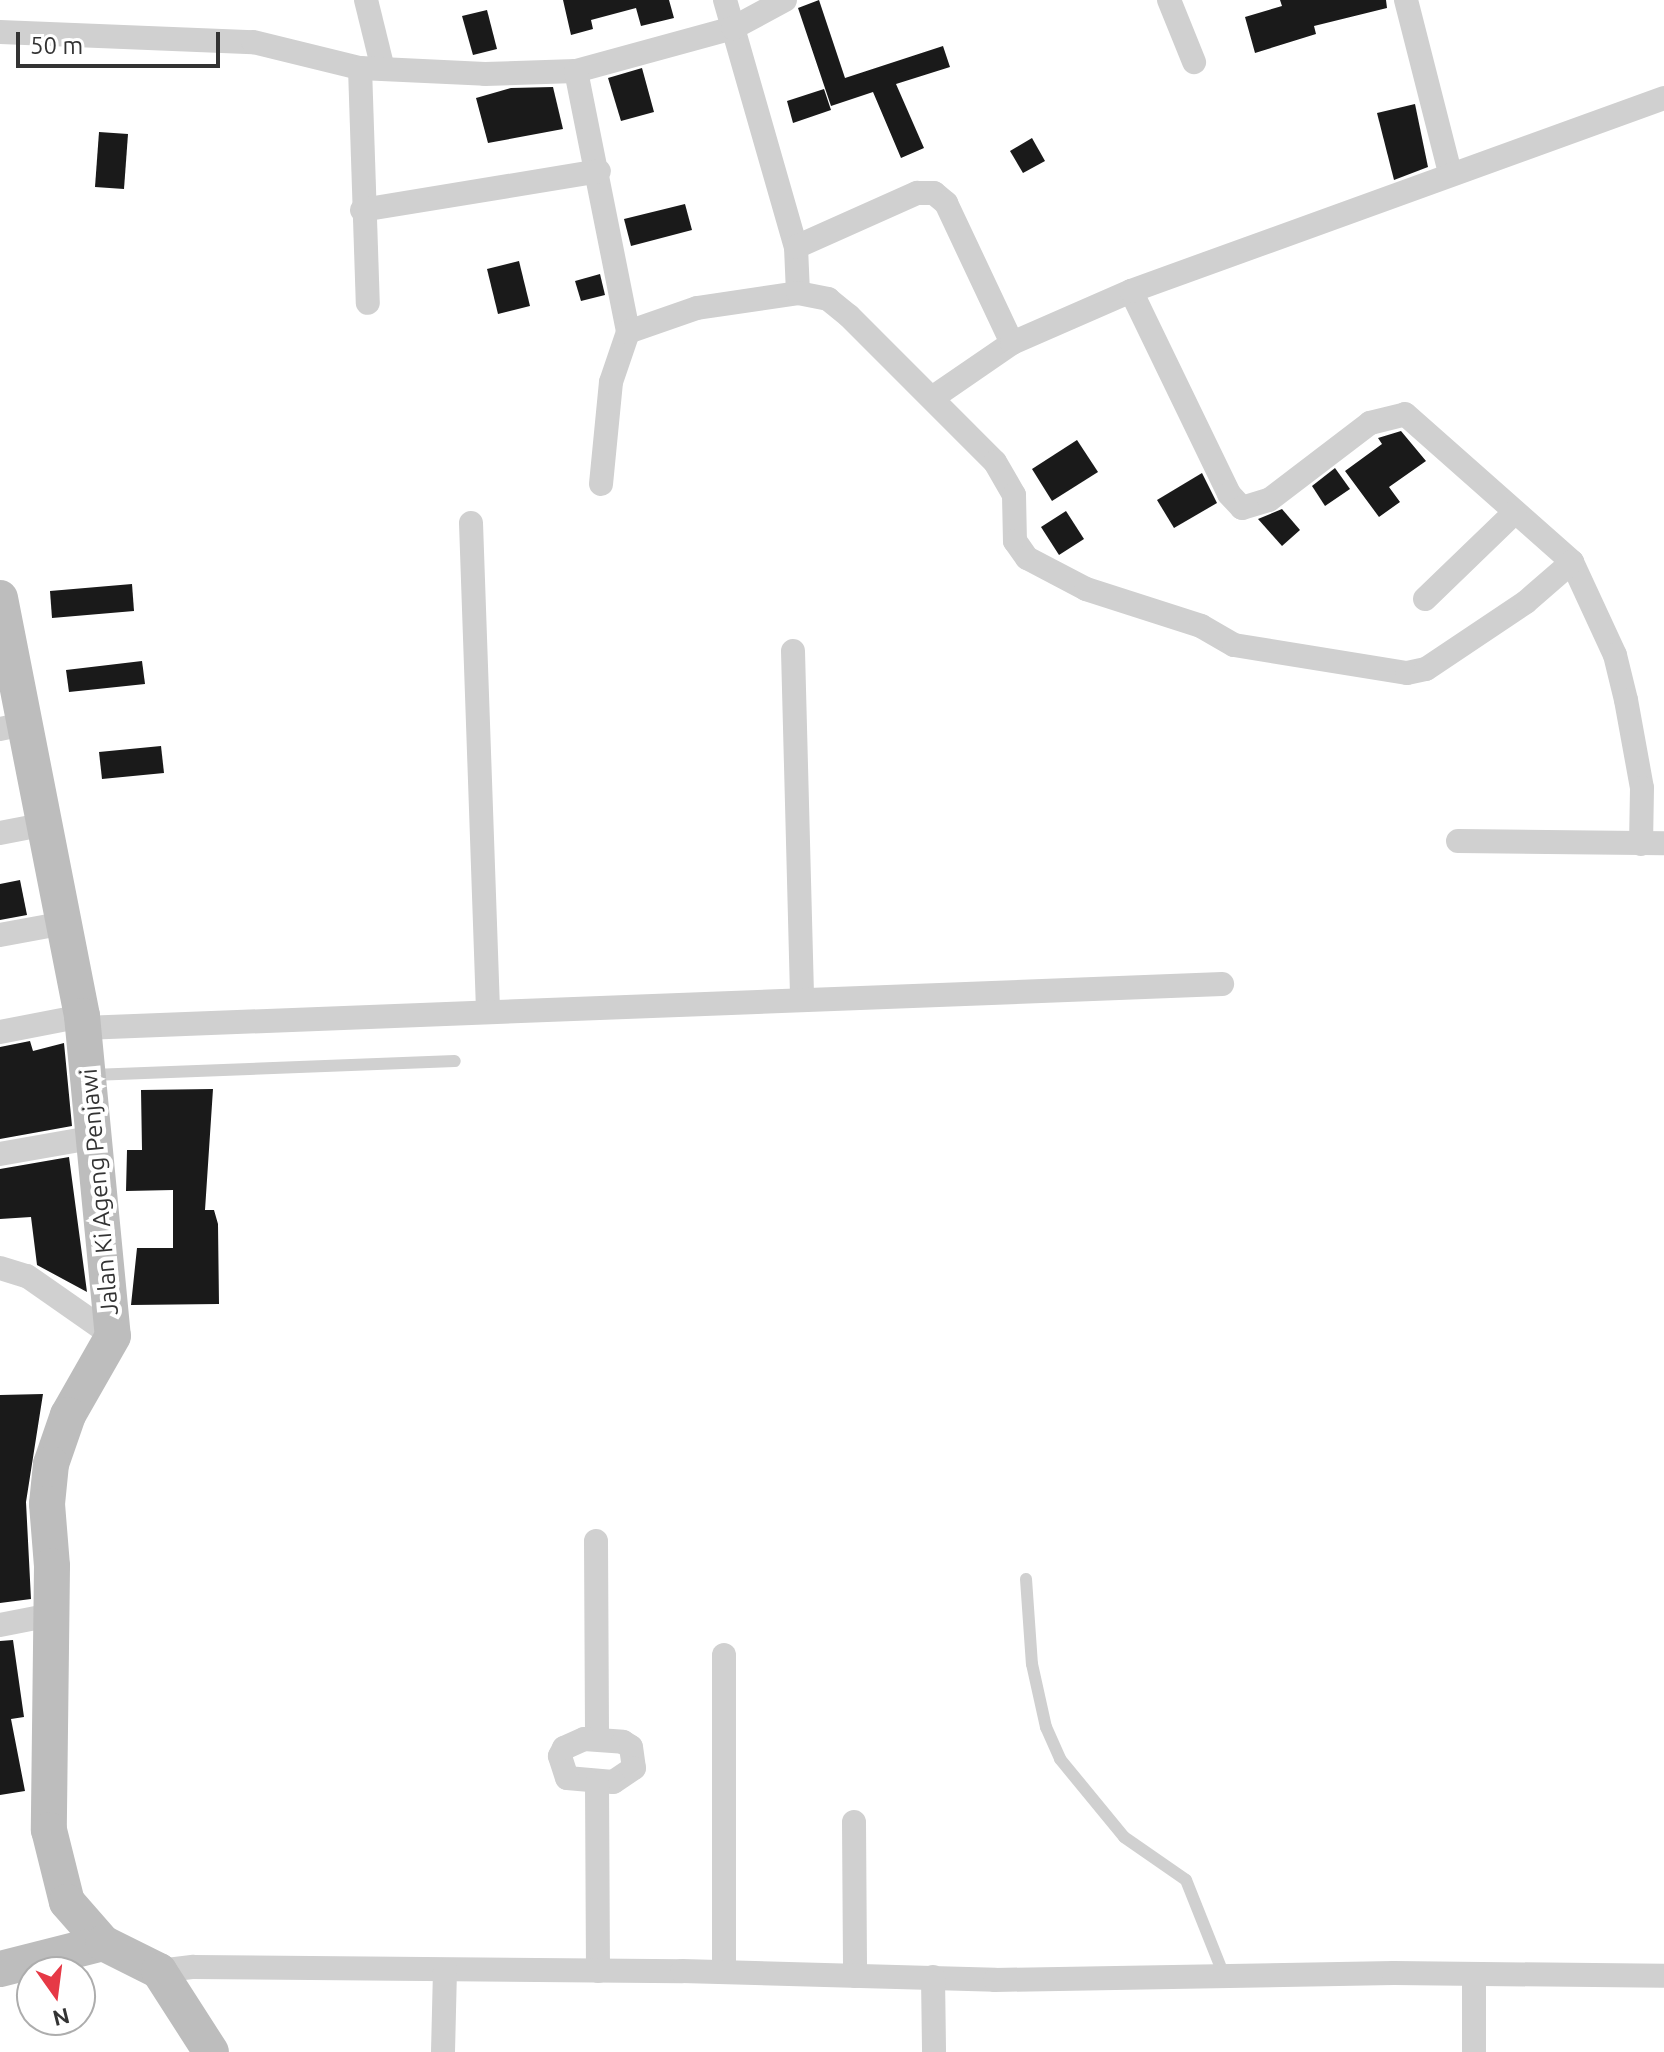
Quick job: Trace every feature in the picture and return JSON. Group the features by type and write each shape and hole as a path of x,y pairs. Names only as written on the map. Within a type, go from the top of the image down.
{"main road":[{"name":"Jalan Ki Ageng Penjawi","path":"0,598 12,727 41,825 65,923 82,1022 96,1137 113,1336 68,1415 51,1464 47,1504 51,1615 49,1830 67,1902 103,1943"},
{"path":"0,1969 103,1943 159,1971 211,2052"}],"street":[{"path":"366,0 371,68 362,210 368,303"},
{"path":"725,0 796,247 798,293"},
{"path":"0,32 239,40 371,68 485,74 576,71 733,28 785,0"},
{"path":"1169,0 1194,62"},
{"path":"1406,0 1450,172"},
{"path":"576,71 599,171 628,332 611,382 601,484"},
{"path":"935,396 1012,343 1131,291 1450,172 1664,98"},
{"path":"362,210 599,171"},
{"path":"796,247 917,193 934,193 946,203 1012,343"},
{"path":"1131,291 1229,494 1242,508 1269,500 1370,423 1396,413 1416,421 1514,513 1572,562 1615,655 1652,844 1458,841"},
{"path":"628,332 697,308 798,293 828,299 935,396 1010,484 1015,541 1027,558 1086,589 1201,626 1234,645 1407,673 1426,669 1526,602 1572,562"},
{"path":"1425,599 1514,513"},
{"path":"471,523 488,1011"},
{"path":"793,651 802,999"},
{"path":"0,833 41,825"},
{"path":"0,935 65,923"},
{"path":"0,1032 82,1022 488,1011 1222,984"},
{"path":"0,1154 96,1137"},
{"path":"0,1268 27,1276 113,1336"},
{"path":"596,1541 597,1739"},
{"path":"0,1625 51,1615"},
{"path":"724,1655 724,1972"},
{"path":"597,1739 623,1742 635,1757 625,1778 597,1783 567,1778 560,1756 574,1742 597,1739"},
{"path":"597,1783 598,1971"},
{"path":"854,1822 855,1976"},
{"path":"443,2052 445,1970"},
{"path":"159,1971 724,1972 1065,1979 1474,1974 1664,1976"},
{"path":"1474,1974 1474,2052"},
{"path":"933,1977 934,2052"}],"lane":[{"path":"89,1075 455,1061"},
{"path":"1026,1579 1032,1664 1046,1727 1060,1759 1124,1837 1186,1880 1225,1978"}],"building":[{"path":"563,0 669,0 674,18 641,26 636,8 591,20 593,29 571,35"},
{"path":"819,0 845,78 943,46 950,67 896,84 924,148 901,158 873,92 831,106 798,8"},
{"path":"1280,0 1386,0 1387,8 1314,26 1316,34 1255,53 1245,17 1282,6"},
{"path":"487,10 497,49 473,55 462,16"},
{"path":"642,68 654,112 621,121 608,78"},
{"path":"553,87 563,129 488,143 476,98 511,88"},
{"path":"824,89 831,110 793,123 787,101"},
{"path":"1415,104 1428,167 1394,180 1377,113"},
{"path":"99,132 128,134 124,189 95,187"},
{"path":"1032,138 1045,161 1023,173 1010,151"},
{"path":"685,204 692,230 631,246 624,219"},
{"path":"519,261 530,306 498,314 487,269"},
{"path":"600,274 605,295 581,301 575,281"},
{"path":"1401,431 1426,461 1389,487 1400,502 1379,517 1345,471 1382,444 1378,438"},
{"path":"1077,440 1098,472 1052,501 1032,469"},
{"path":"1335,468 1350,489 1325,506 1312,486"},
{"path":"1202,473 1217,503 1174,528 1157,500"},
{"path":"1282,509 1300,530 1282,546 1258,519"},
{"path":"1066,511 1084,539 1059,555 1041,527"},
{"path":"132,584 134,611 52,618 50,591"},
{"path":"142,661 145,684 69,692 66,670"},
{"path":"161,746 164,773 102,779 99,752"},
{"path":"20,880 27,915 0,920 0,884"},
{"path":"30,1041 33,1051 64,1043 72,1126 0,1139 0,1047"},
{"path":"213,1089 205,1210 214,1210 218,1224 219,1304 131,1305 137,1248 173,1248 173,1190 126,1191 127,1150 142,1150 141,1090"},
{"path":"69,1157 87,1292 37,1265 31,1217 0,1219 0,1169"},
{"path":"43,1394 26,1502 31,1599 0,1603 0,1395"},
{"path":"13,1640 24,1717 11,1719 25,1791 0,1795 0,1641"}]}
